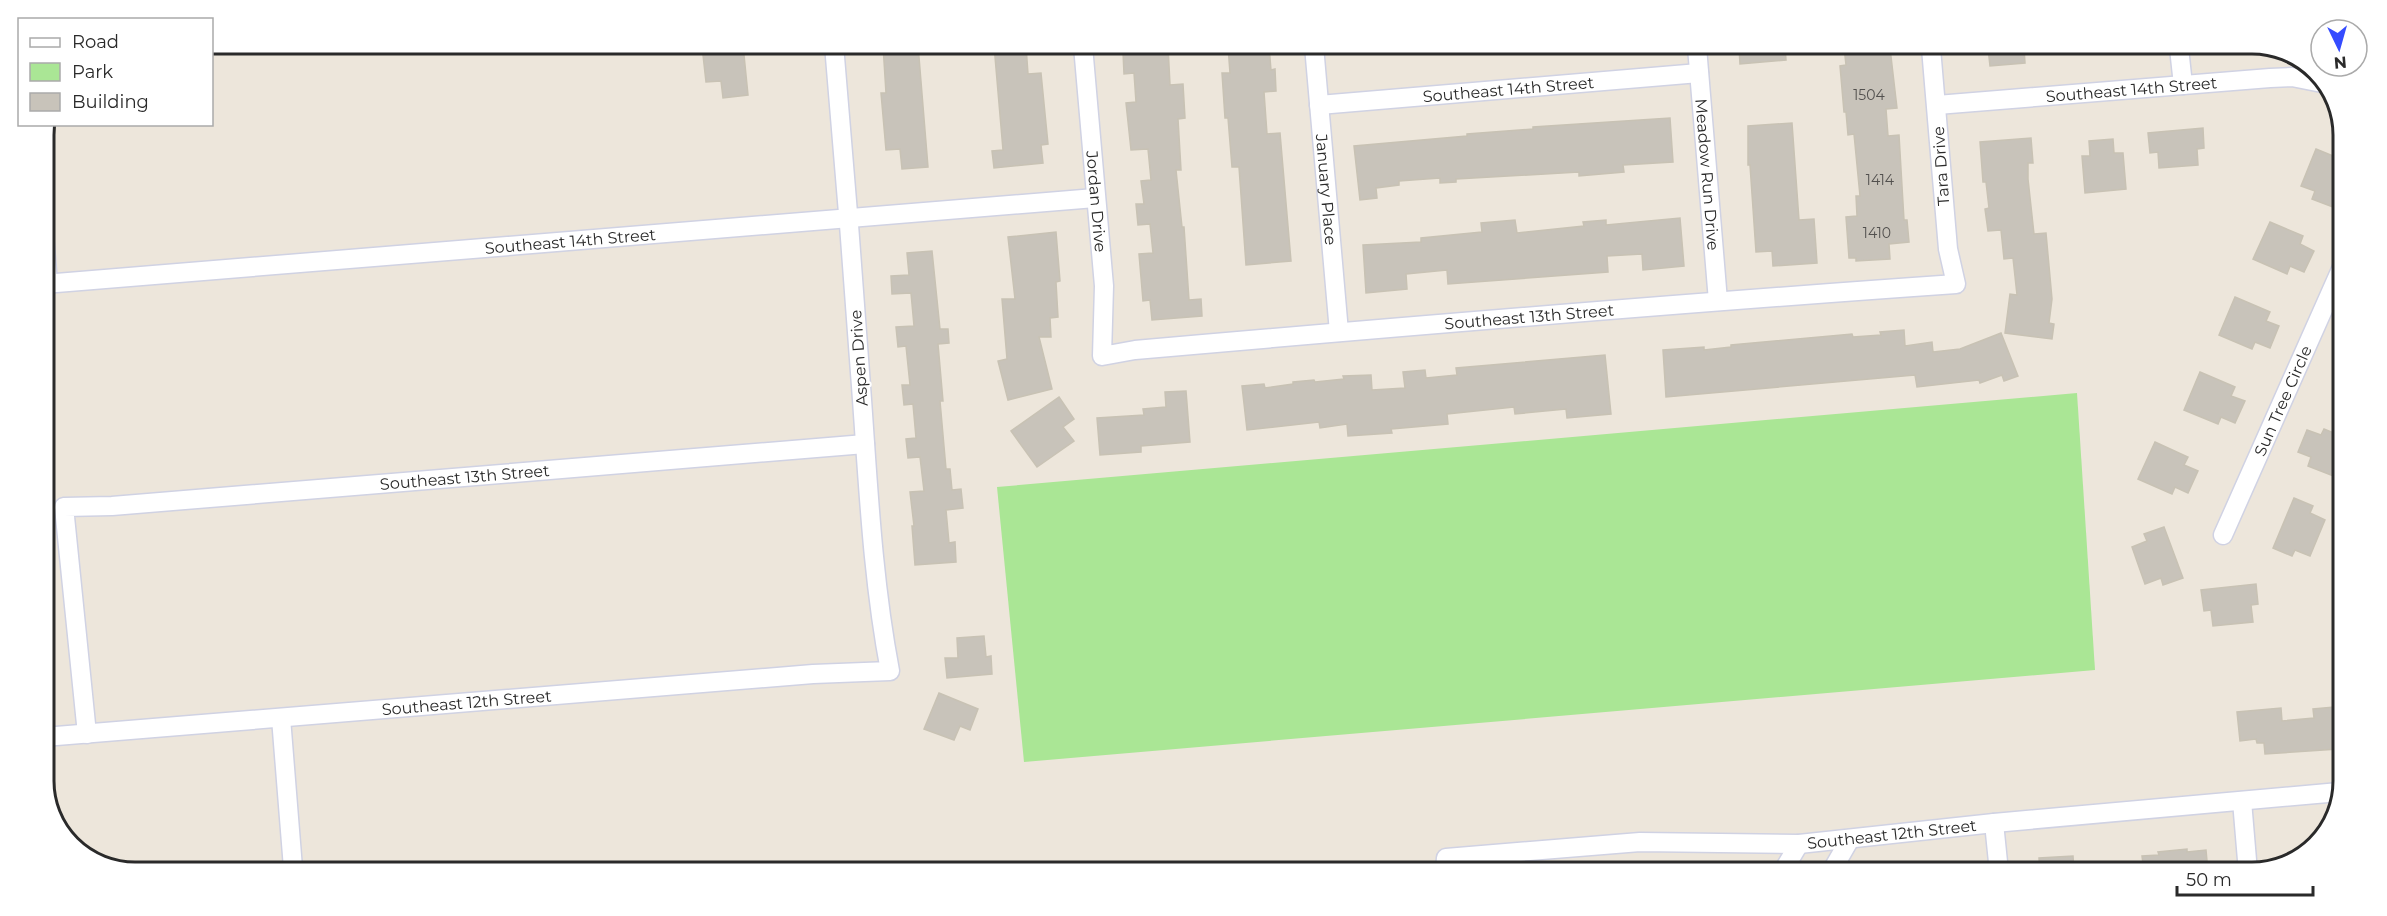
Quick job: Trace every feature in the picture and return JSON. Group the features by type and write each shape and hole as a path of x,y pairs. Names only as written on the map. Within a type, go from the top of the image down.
{"street":[{"name":"Aspen Drive","path":"835,54 850,218 865,444 882,631 890,671"},
{"name":"Jordan Drive","path":"1084,54 1104,286 1102,356"},
{"name":"January Place","path":"1315,54 1338,332"},
{"name":"Meadow Run Drive","path":"1698,54 1718,301"},
{"name":"Tara Drive","path":"1932,54 1948,249 1956,284"},
{"path":"2180,54 2183,85"},
{"name":"Southeast 14th Street","path":"1319,105 1699,73"},
{"name":"Southeast 14th Street","path":"1936,105 2292,77 2312,81"},
{"name":"Southeast 14th Street","path":"54,283 366,260 1095,198"},
{"name":"Southeast 13th Street","path":"1102,356 1135,350 1338,332 1956,284"},
{"name":"Sun Tree Circle","path":"2223,535 2333,287"},
{"name":"Southeast 13th Street","path":"87,734 64,507 135,504 865,444"},
{"name":"Southeast 12th Street","path":"54,736 841,672 890,671"},
{"path":"281,718 293,862"},
{"name":"Southeast 12th Street","path":"1463,862 1640,842 1799,844 1994,823 2332,793"},
{"path":"2242,801 2247,862"},
{"path":"1994,823 1998,862"},
{"path":"1837,862 1850,839"},
{"path":"1788,862 1799,844"}],"green space":[{"path":"2077,393 2095,670 1024,762 997,487"}],"building":[{"path":"744,54 748,95 723,98 721,81 706,82 703,55"},
{"path":"884,54 919,54 928,167 902,169 900,149 886,150 881,93 886,93"},
{"path":"995,54 1027,54 1028,74 1041,73 1048,144 1041,145 1043,163 994,168 992,151 1003,150"},
{"path":"1123,54 1168,54 1170,85 1183,84 1185,118 1178,119 1181,170 1176,170 1182,227 1184,227 1189,300 1201,299 1202,316 1152,320 1150,300 1143,301 1139,254 1153,253 1150,224 1138,225 1136,204 1144,204 1141,181 1151,180 1148,149 1131,150 1126,103 1136,102 1134,73 1124,74"},
{"path":"1229,54 1270,54 1271,70 1275,69 1276,91 1264,92 1267,134 1280,133 1291,261 1246,265 1239,167 1232,167 1228,118 1225,118 1222,73 1230,73"},
{"path":"1739,54 1786,54 1786,60 1740,64"},
{"path":"1845,54 1891,54 1897,108 1886,109 1888,136 1899,135 1904,220 1907,220 1909,242 1889,244 1890,259 1856,261 1856,258 1849,258 1846,217 1857,216 1856,196 1860,196 1854,134 1848,135 1846,112 1844,112 1840,66 1846,65"},
{"path":"1989,54 2024,54 2025,63 1990,66"},
{"path":"1670,118 1673,162 1623,165 1624,172 1579,176 1579,172 1456,179 1456,182 1440,183 1440,178 1399,181 1399,185 1376,188 1377,198 1360,200 1354,146 1533,129 1533,127"},
{"path":"1792,123 1799,220 1814,219 1817,263 1773,266 1772,251 1756,252 1750,165 1748,165 1748,126"},
{"path":"2203,128 2204,148 2197,149 2198,165 2159,168 2158,152 2150,153 2148,133"},
{"path":"2031,138 2033,163 2028,163 2028,179 2034,234 2046,233 2052,299 2049,323 2054,324 2052,339 2005,333 2010,294 2017,295 2013,258 2004,259 2001,230 1988,231 1985,209 1989,208 1986,182 1983,182 1980,142"},
{"path":"2113,139 2114,153 2123,153 2126,189 2085,193 2082,156 2090,156 2089,141"},
{"path":"2316,149 2333,156 2333,207 2312,199 2315,191 2301,186"},
{"path":"1680,218 1684,266 1643,270 1642,254 1607,256 1608,272 1448,284 1447,270 1406,274 1407,289 1366,293 1363,245 1421,242 1421,238 1482,232 1481,223 1515,220 1517,233 1584,226 1583,222 1606,220 1606,225"},
{"path":"2270,222 2303,236 2300,244 2314,251 2304,272 2290,266 2287,274 2253,259"},
{"path":"1056,232 1060,281 1056,282 1058,317 1050,318 1051,337 1039,337 1052,389 1008,400 998,361 1007,359 1002,299 1015,299 1008,237"},
{"path":"932,251 940,329 948,329 949,343 938,344 946,469 950,469 952,490 961,489 963,508 946,510 949,543 955,542 956,562 915,565 910,492 924,491 920,457 908,458 906,439 916,438 913,404 904,405 902,385 910,385 906,346 898,347 896,327 914,326 911,293 892,294 891,276 909,275 907,253"},
{"path":"2235,297 2270,312 2266,321 2279,326 2270,348 2255,342 2252,349 2219,335"},
{"path":"1904,330 1905,346 1932,342 1933,352 1960,349 2001,333 2018,376 2004,381 2002,375 1980,383 1979,380 1917,387 1915,375 1666,397 1663,350 1704,347 1704,350 1731,347 1731,345 1852,334 1853,337 1881,335 1880,332"},
{"path":"1605,355 1611,414 1567,418 1566,409 1515,414 1514,407 1447,414 1448,424 1391,429 1392,433 1348,436 1347,424 1320,428 1319,422 1247,430 1242,386 1264,384 1265,388 1293,384 1293,382 1314,380 1315,382 1344,379 1343,376 1371,375 1372,390 1405,388 1403,372 1425,370 1426,378 1457,375 1456,368"},
{"path":"2200,372 2235,387 2231,396 2245,401 2235,423 2221,417 2218,424 2184,410"},
{"path":"1186,391 1190,442 1141,446 1141,452 1100,455 1097,418 1144,415 1143,409 1166,407 1165,392"},
{"path":"1059,397 1074,419 1063,427 1074,441 1037,467 1011,431"},
{"path":"2324,429 2333,433 2333,476 2308,466 2311,457 2298,452 2307,430 2321,435"},
{"path":"2155,442 2188,457 2184,465 2198,471 2188,493 2175,487 2172,494 2138,479"},
{"path":"2294,498 2313,506 2310,513 2325,520 2310,556 2295,550 2292,556 2273,548"},
{"path":"2164,527 2183,578 2163,585 2161,578 2145,584 2132,547 2147,541 2144,534"},
{"path":"2256,584 2258,604 2251,605 2253,622 2213,626 2211,610 2204,611 2201,590"},
{"path":"984,636 986,657 991,656 992,674 947,678 945,658 958,658 957,638"},
{"path":"939,693 978,709 970,730 960,726 954,740 924,729"},
{"path":"2333,707 2333,749 2265,754 2264,743 2257,743 2256,739 2240,741 2237,712 2281,708 2282,721 2314,718 2313,709"},
{"path":"2206,850 2207,862 2143,862 2142,856 2159,855 2158,852"},
{"path":"2073,856 2073,862 2039,862 2039,858"}]}
